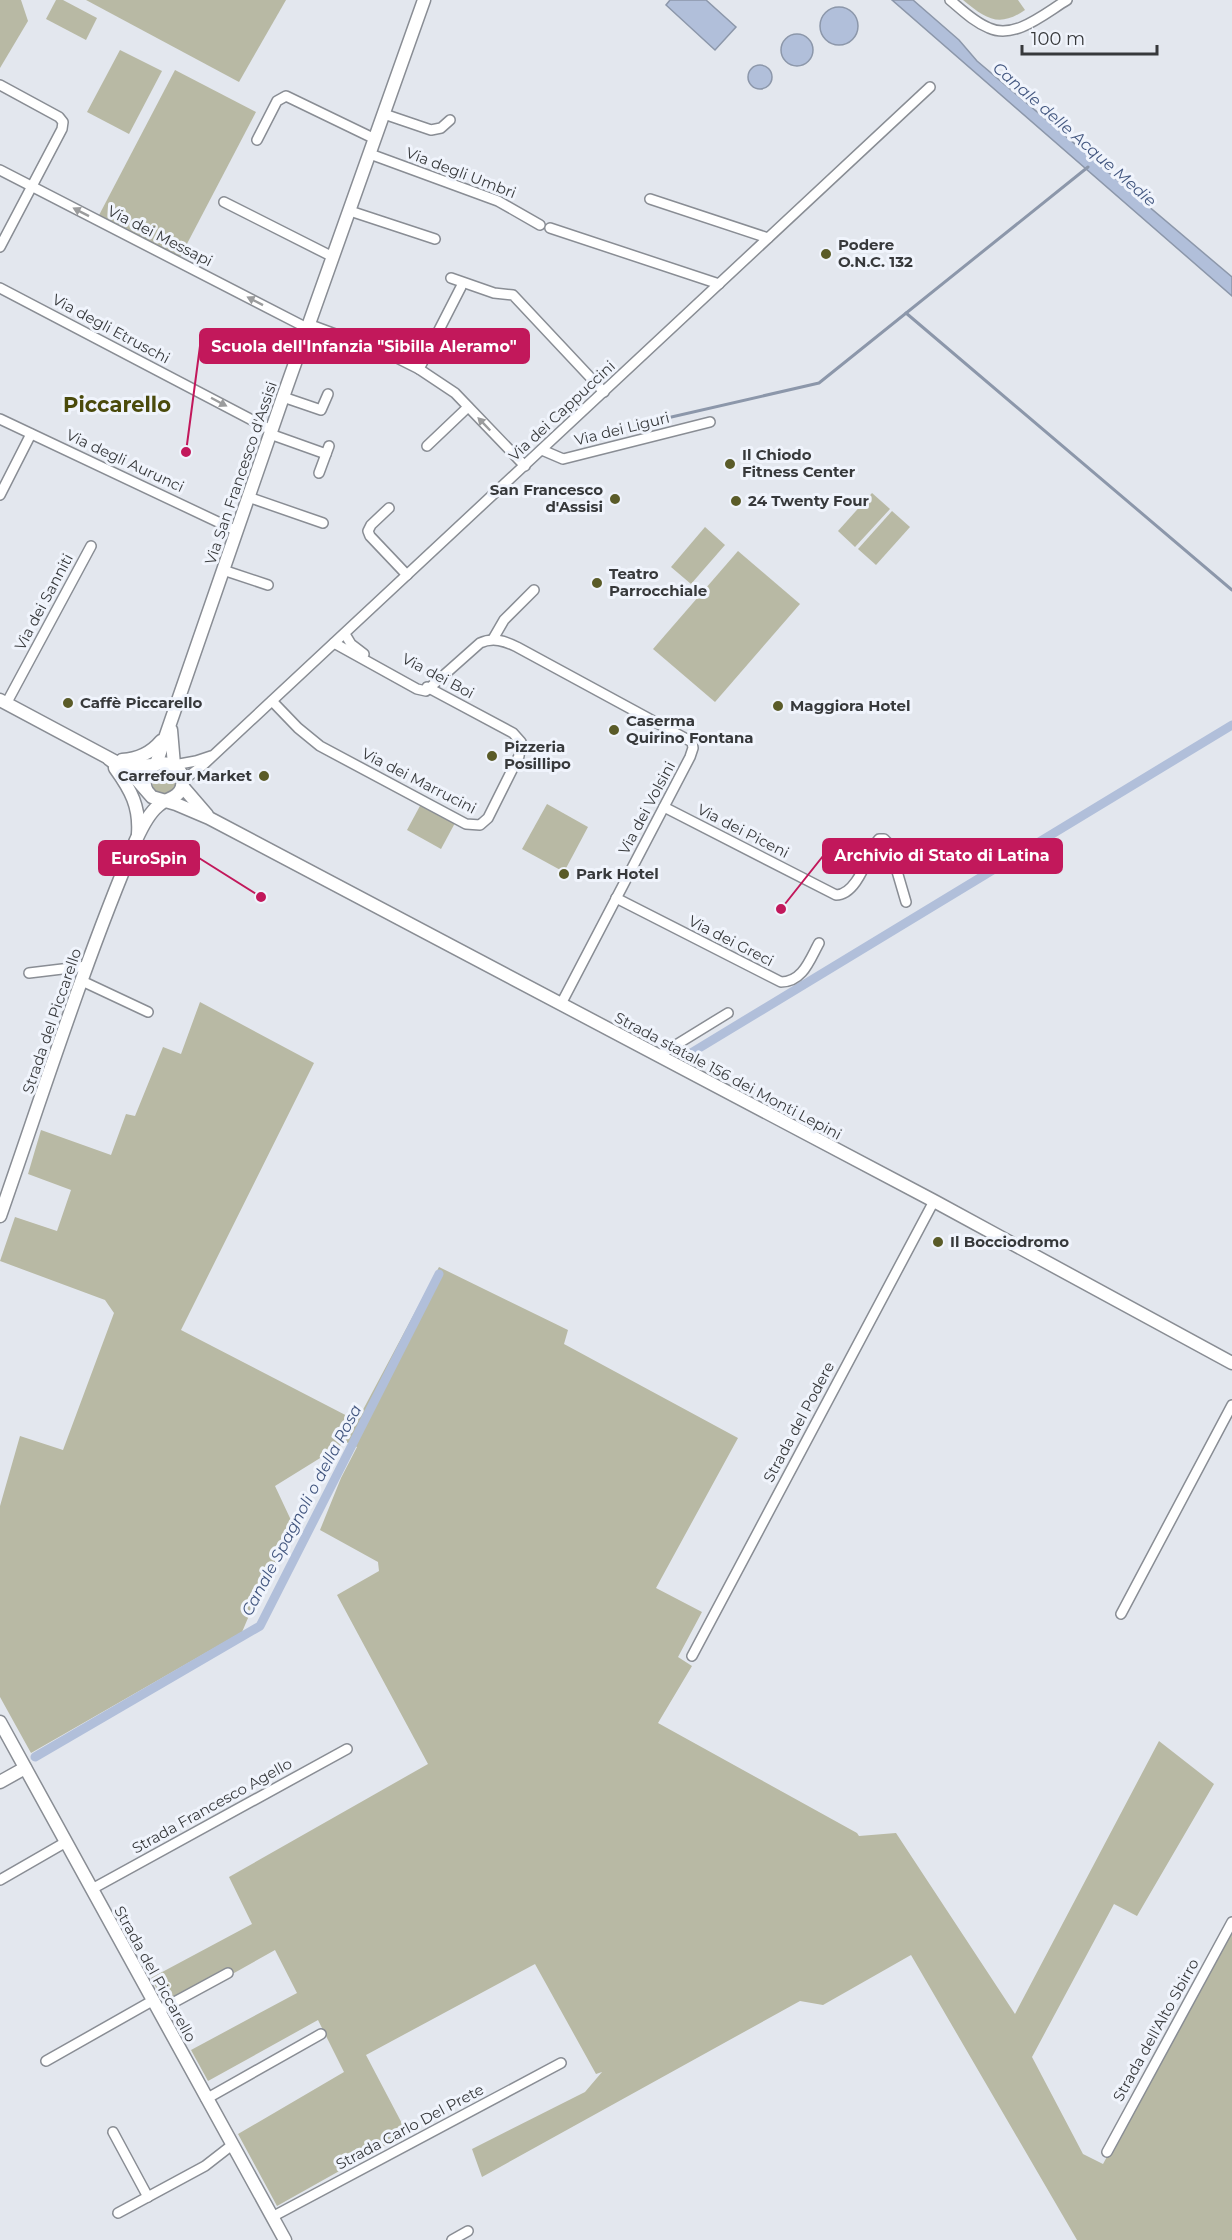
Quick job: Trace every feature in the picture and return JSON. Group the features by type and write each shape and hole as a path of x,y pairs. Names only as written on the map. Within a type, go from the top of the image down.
{"street":[{"name":"Via San Francesco d'Assisi","path":"155,764 424,0"},
{"path":"950,0 983,26 1003,31 1025,25 1067,0"},
{"path":"0,85 59,117 63,122 62,129 0,247"},
{"name":"Via dei Cappuccini","path":"182,783 930,87"},
{"path":"257,140 277,101 286,96 375,139"},
{"path":"384,114 431,130 441,128 450,120"},
{"name":"Via degli Umbri","path":"370,154 498,201 540,225"},
{"name":"Via dei Messapi","path":"0,170 308,326 389,354 419,369 455,393 525,466"},
{"path":"650,199 768,238"},
{"path":"224,202 333,257"},
{"path":"350,211 435,239"},
{"path":"550,228 719,284"},
{"path":"451,278 494,293 513,296 603,392"},
{"name":"Via degli Etruschi","path":"0,288 271,432 328,450 319,473"},
{"path":"419,369 461,288"},
{"path":"283,397 321,410 328,394"},
{"path":"428,446 468,406"},
{"name":"Via degli Aurunci","path":"0,419 237,531"},
{"name":"Via dei Liguri","path":"542,450 563,459 710,422"},
{"path":"0,495 31,434"},
{"path":"248,497 323,523"},
{"path":"389,508 370,525 368,531 370,536 407,575"},
{"name":"Via dei Sanniti","path":"3,702 91,546"},
{"path":"223,570 268,585"},
{"path":"427,690 480,643 493,639 504,620 534,590"},
{"name":"Via dei Boi","path":"345,633 357,649 427,690"},
{"name":"Via dei Volsini","path":"493,639 517,646 692,742 690,757 561,1004"},
{"name":"Via dei Boi","path":"334,643 513,733 521,742"},
{"name":"Via dei Marrucini","path":"272,701 298,728 320,746 472,826 480,825 488,818 519,756 521,742"},
{"path":"3,702 109,759 128,765 165,762 174,765"},
{"name":"Via San Francesco d'Assisi","path":"171,719 174,765"},
{"path":"109,759 126,759 144,755 153,750 166,736"},
{"name":"Via dei Cappuccini","path":"174,765 213,755"},
{"path":"109,759 132,792 142,822 165,812 192,810"},
{"name":"Strada statale 156 dei Monti Lepini","path":"109,759 138,781 152,797 209,818 934,1202 1232,1363"},
{"path":"146,790 146,774 155,764"},
{"name":"Strada statale 156 dei Monti Lepini","path":"174,765 182,776 182,783 209,818"},
{"path":"165,801 175,797 182,783"},
{"name":"Strada del Piccarello","path":"0,1216 87,966 137,838 142,822 146,790"},
{"name":"Strada del Piccarello","path":"142,822 165,801"},
{"name":"Via dei Piceni","path":"664,807 836,895 842,895 850,890 874,844 879,839 884,839 889,844 906,902"},
{"name":"Via dei Greci","path":"616,898 781,982 790,981 800,975 819,943"},
{"path":"28,973 87,966"},
{"path":"82,981 148,1012"},
{"path":"658,1056 728,1013"},
{"name":"Strada del Podere","path":"692,1656 934,1202"},
{"path":"1121,1614 1232,1405"},
{"name":"Strada del Piccarello","path":"0,1722 285,2240"},
{"name":"Strada Francesco Agello","path":"92,1889 347,1749"},
{"path":"0,1782 25,1768"},
{"path":"0,1880 66,1842"},
{"name":"Strada dell'Alto Sbirro","path":"1107,2152 1232,1922"},
{"path":"46,2061 228,1972"},
{"path":"206,2099 321,2034"},
{"name":"Strada Carlo Del Prete","path":"272,2217 561,2063"},
{"path":"113,2132 147,2197"},
{"path":"117,2213 205,2166 232,2145"},
{"path":"452,2240 468,2231"}],"green space":[{"path":"0,0 21,0 28,21 0,68"},
{"path":"56,0 63,0 97,18 86,40 46,19"},
{"path":"86,0 286,0 239,82"},
{"path":"963,0 1018,0 1025,10 1008,19 993,19"},
{"path":"120,50 162,71 129,134 87,112"},
{"path":"175,70 256,112 178,261 97,219"},
{"path":"872,493 890,509 855,547 838,531"},
{"path":"892,511 910,527 876,565 858,549"},
{"path":"705,527 725,545 691,584 671,567"},
{"path":"738,551 800,604 715,702 653,649"},
{"path":"164,770 173,773 176,782 173,791 164,794 155,791 152,782 155,773"},
{"path":"421,804 455,823 441,849 407,830"},
{"path":"547,804 588,827 564,872 522,849"},
{"path":"200,1002 314,1063 181,1330 357,1421 439,1267 568,1330 564,1344 738,1438 656,1588 702,1612 678,1657 692,1666 658,1723 859,1836 896,1833 1015,2014 1159,1741 1214,1784 1137,1916 1114,1904 1032,2057 1083,2154 1103,2164 1232,1928 1232,2240 1077,2240 911,1955 823,2005 800,2001 482,2177 472,2149 585,2092 602,2072 596,2074 535,1964 366,2055 407,2133 277,2206 238,2134 344,2072 318,2020 208,2081 191,2050 297,1993 275,1950 168,2010 151,1978 252,1924 229,1877 428,1764 337,1595 379,1571 378,1562 320,1530 341,1478 357,1447 346,1442 275,1486 297,1533 251,1611 242,1632 31,1753 0,1697 0,1506 20,1436 63,1450 114,1313 105,1300 0,1261 15,1217 57,1231 71,1190 28,1174 41,1130 111,1155 126,1114 135,1116 163,1047 181,1054"}],"water":[{"path":"670,0 706,0 736,27 715,50 666,5"},
{"path":"892,0 913,0 959,40 977,61 1232,277 1232,296"},
{"path":"839,7 852,13 858,26 852,39 839,45 826,39 820,26 826,13"},
{"path":"797,34 808,39 813,50 808,61 797,66 786,61 781,50 786,39"},
{"path":"760,65 765,66 771,72 771,82 765,88 760,89 755,88 749,82 748,77 749,72 755,66"}],"waterway":[{"name":"Canale delle Acque Medie","path":"654,421 819,383 1088,167"},
{"path":"906,313 1232,590"},
{"path":"686,1056 1232,725"},
{"name":"Canale Spagnoli o della Rosa","path":"35,1757 260,1626 439,1274"}],"place":[{"name":"Podere O.N.C. 132","path":"826,254"},
{"name":"Scuola dell'Infanzia \"Sibilla Aleramo\"","path":"186,452"},
{"name":"Il Chiodo Fitness Center","path":"730,464"},
{"name":"San Francesco d'Assisi","path":"615,499"},
{"name":"24 Twenty Four","path":"736,501"},
{"name":"Teatro Parrocchiale","path":"597,583"},
{"name":"Caffè Piccarello","path":"68,703"},
{"name":"Maggiora Hotel","path":"778,706"},
{"name":"Caserma Quirino Fontana","path":"614,730"},
{"name":"Pizzeria Posillipo","path":"492,756"},
{"name":"Carrefour Market","path":"264,776"},
{"name":"Park Hotel","path":"564,874"},
{"name":"EuroSpin","path":"261,897"},
{"name":"Archivio di Stato di Latina","path":"781,909"},
{"name":"Il Bocciodromo","path":"938,1242"}],"district":[{"name":"Piccarello","path":"117,405"}]}
